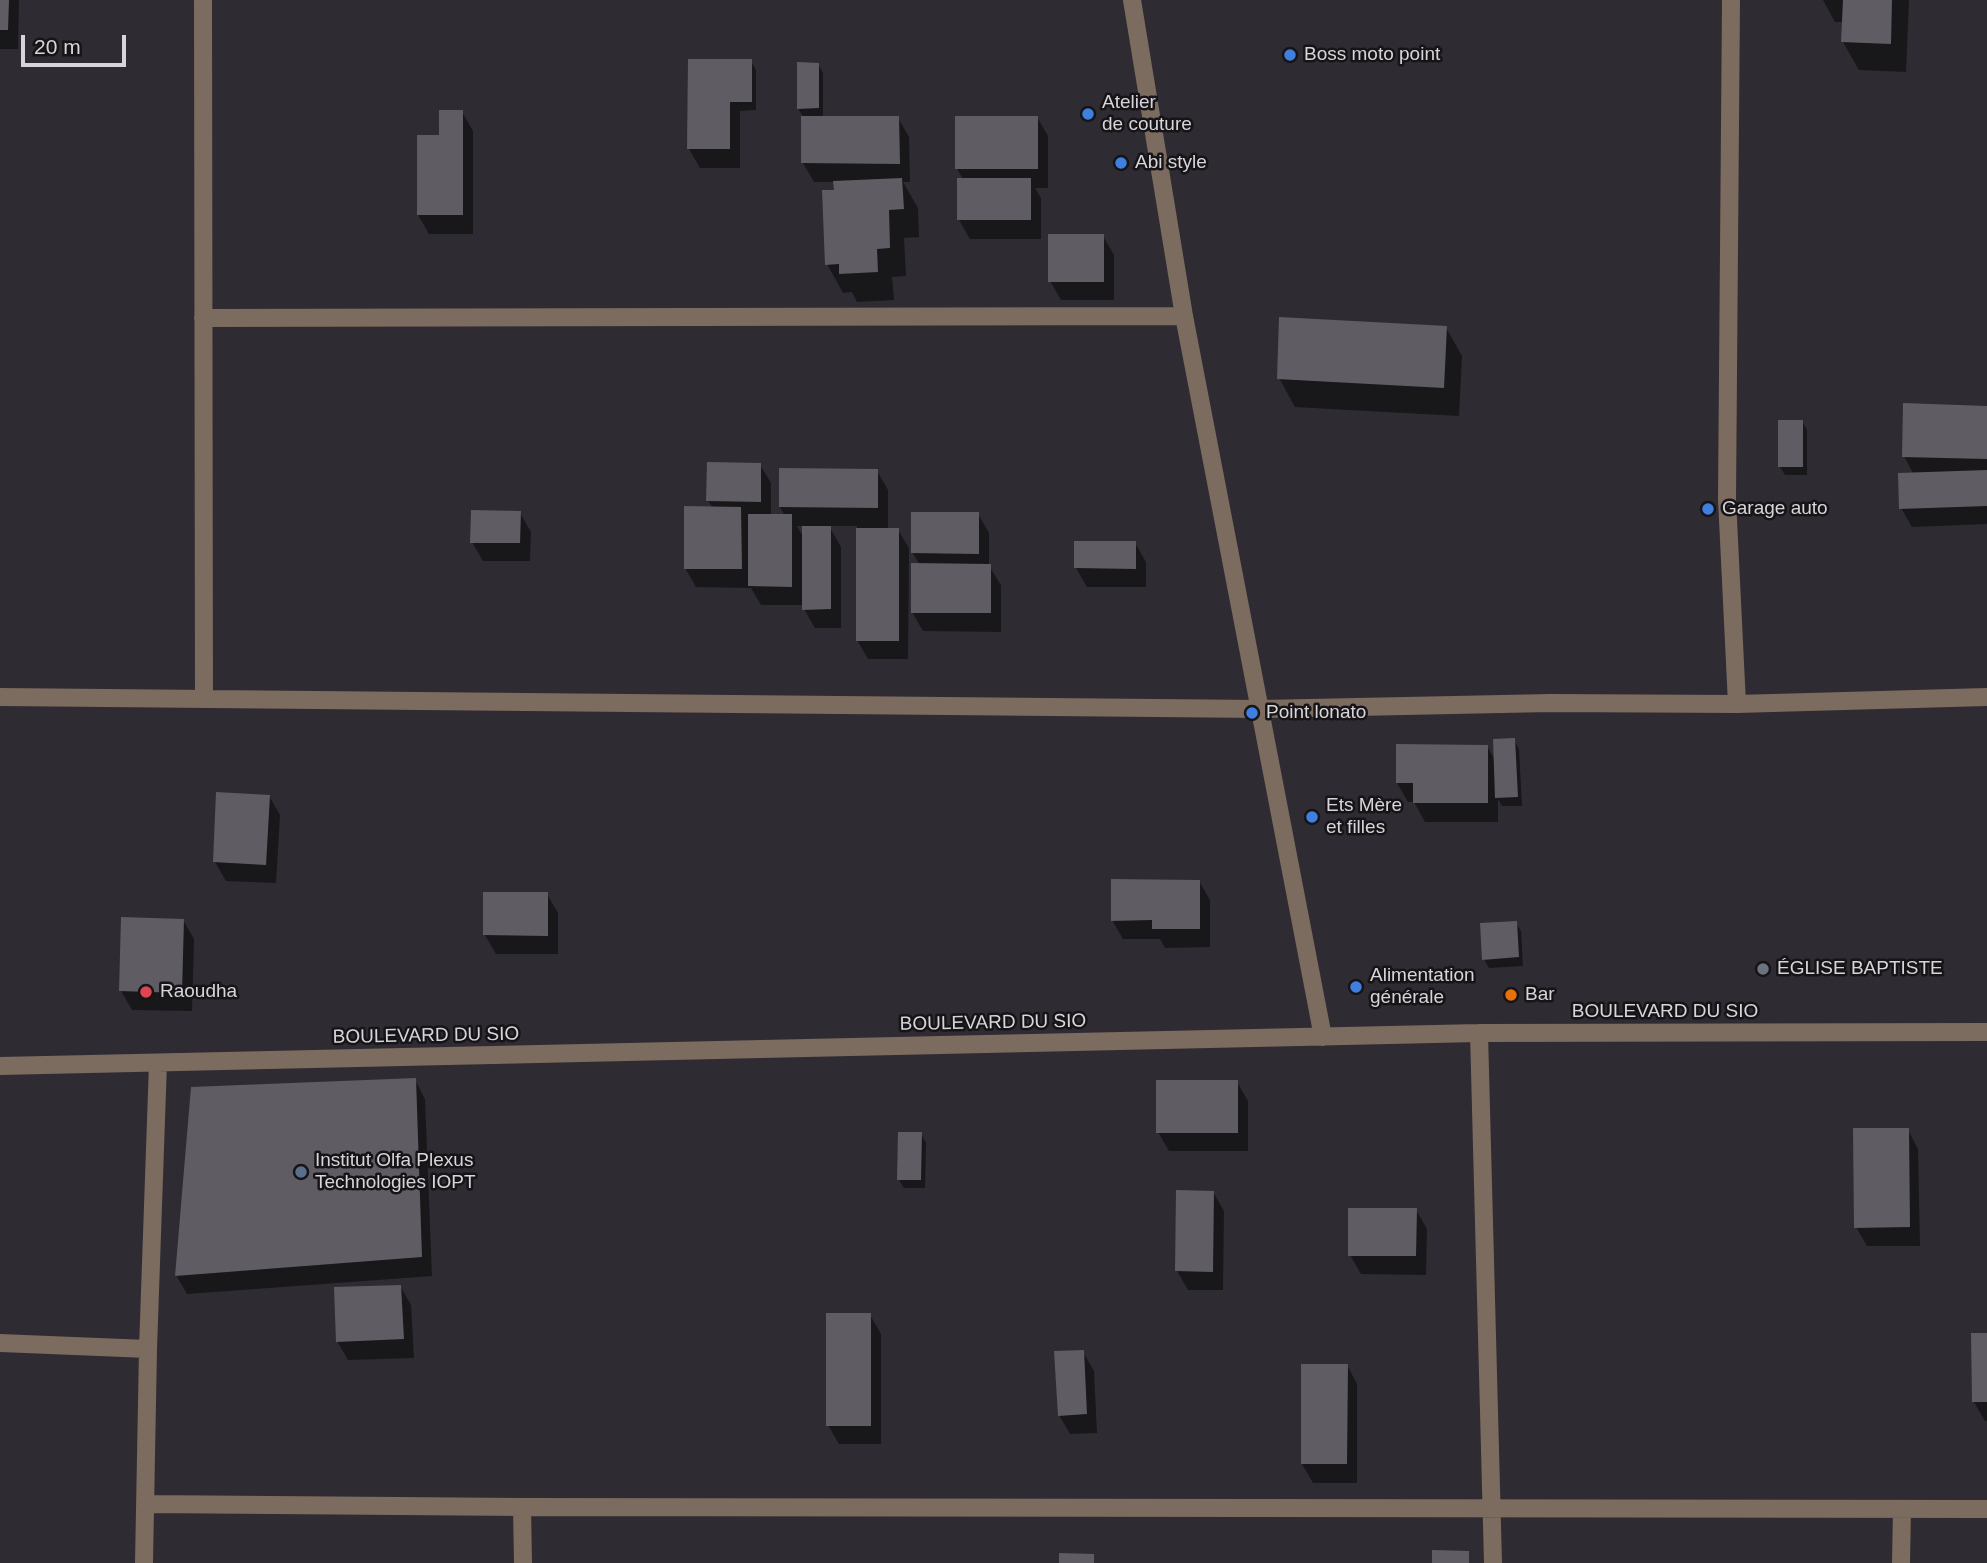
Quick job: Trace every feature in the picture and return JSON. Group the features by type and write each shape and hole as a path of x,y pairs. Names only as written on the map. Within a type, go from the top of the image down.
{"street":[{"path":"203,0 204,699"},
{"path":"1132,0 1184,316 1323,1037"},
{"path":"1731,0 1727,499 1737,704"},
{"path":"203,318 1184,316"},
{"path":"0,696 1260,709 1550,703 1737,704 1987,697"},
{"name":"BOULEVARD DU SIO","path":"0,1066 1479,1033 1987,1031"},
{"path":"1479,1033 1493,1563"},
{"path":"144,1563 158,1063"},
{"path":"0,1343 148,1349"},
{"path":"146,1504 1491,1510 1987,1509"},
{"path":"522,1507 523,1563"},
{"path":"1901,1563 1902,1509"}],"building":[{"path":"0,0 9,0 8,30 0,30"},
{"path":"1843,0 1892,0 1891,44 1841,42"},
{"path":"688,59 752,59 752,102 730,102 730,149 687,149"},
{"path":"797,62 819,63 819,108 797,109"},
{"path":"439,110 463,110 463,215 417,215 417,135 439,135"},
{"path":"801,116 899,116 900,164 801,163"},
{"path":"955,116 1038,116 1038,169 955,169"},
{"path":"902,178 904,209 889,210 890,248 877,249 878,272 839,274 839,264 825,265 822,190 834,190 833,181"},
{"path":"957,178 1031,178 1031,220 957,220"},
{"path":"1048,234 1104,234 1104,282 1048,282"},
{"path":"1279,317 1447,326 1444,388 1277,379"},
{"path":"1903,403 1987,406 1987,459 1902,457"},
{"path":"1778,420 1803,420 1803,467 1778,467"},
{"path":"707,462 761,463 761,502 706,501"},
{"path":"779,468 878,469 878,508 779,507"},
{"path":"1987,470 1987,506 1899,509 1898,473"},
{"path":"684,506 741,507 742,569 684,569"},
{"path":"471,510 521,511 520,543 470,543"},
{"path":"911,512 979,512 979,554 911,553"},
{"path":"748,514 792,514 792,587 748,586"},
{"path":"802,526 831,526 831,609 802,610"},
{"path":"856,528 899,528 899,641 856,641"},
{"path":"1074,541 1136,541 1136,569 1074,568"},
{"path":"911,563 991,564 991,613 911,613"},
{"path":"1515,738 1518,797 1495,798 1493,739"},
{"path":"1396,744 1488,745 1488,803 1413,803 1413,783 1396,783"},
{"path":"216,792 270,795 266,865 213,862"},
{"path":"1111,879 1200,880 1200,929 1152,929 1152,920 1111,921"},
{"path":"483,892 548,892 548,936 483,935"},
{"path":"121,917 184,919 182,993 119,991"},
{"path":"1517,921 1519,957 1482,960 1480,923"},
{"name":"Institut Olfa Plexus Technologies IOPT","path":"416,1078 422,1257 175,1276 191,1087"},
{"path":"1156,1080 1238,1080 1238,1133 1156,1133"},
{"path":"1853,1128 1909,1128 1910,1227 1854,1228"},
{"path":"898,1132 922,1132 921,1180 897,1180"},
{"path":"1176,1190 1214,1191 1213,1272 1175,1271"},
{"path":"1348,1208 1417,1208 1416,1256 1348,1256"},
{"path":"401,1285 404,1339 336,1342 334,1287"},
{"path":"826,1313 871,1313 871,1426 826,1426"},
{"path":"1971,1333 1987,1333 1987,1402 1972,1402"},
{"path":"1084,1350 1087,1414 1058,1416 1054,1351"},
{"path":"1301,1364 1348,1364 1347,1464 1301,1464"},
{"path":"1432,1550 1469,1551 1469,1563 1432,1563"},
{"path":"1059,1553 1094,1554 1094,1563 1059,1563"}],"place":[{"name":"Boss moto point","path":"1290,55"},
{"name":"Atelier de couture","path":"1088,114"},
{"name":"Abi style","path":"1121,163"},
{"name":"Garage auto","path":"1708,509"},
{"name":"Point lonato","path":"1252,713"},
{"name":"Ets Mère et filles","path":"1312,817"},
{"name":"ÉGLISE BAPTISTE","path":"1763,969"},
{"name":"Alimentation générale","path":"1356,987"},
{"name":"Raoudha","path":"146,992"},
{"name":"Bar","path":"1511,995"},
{"name":"Institut Olfa Plexus Technologies IOPT","path":"301,1172"}]}
